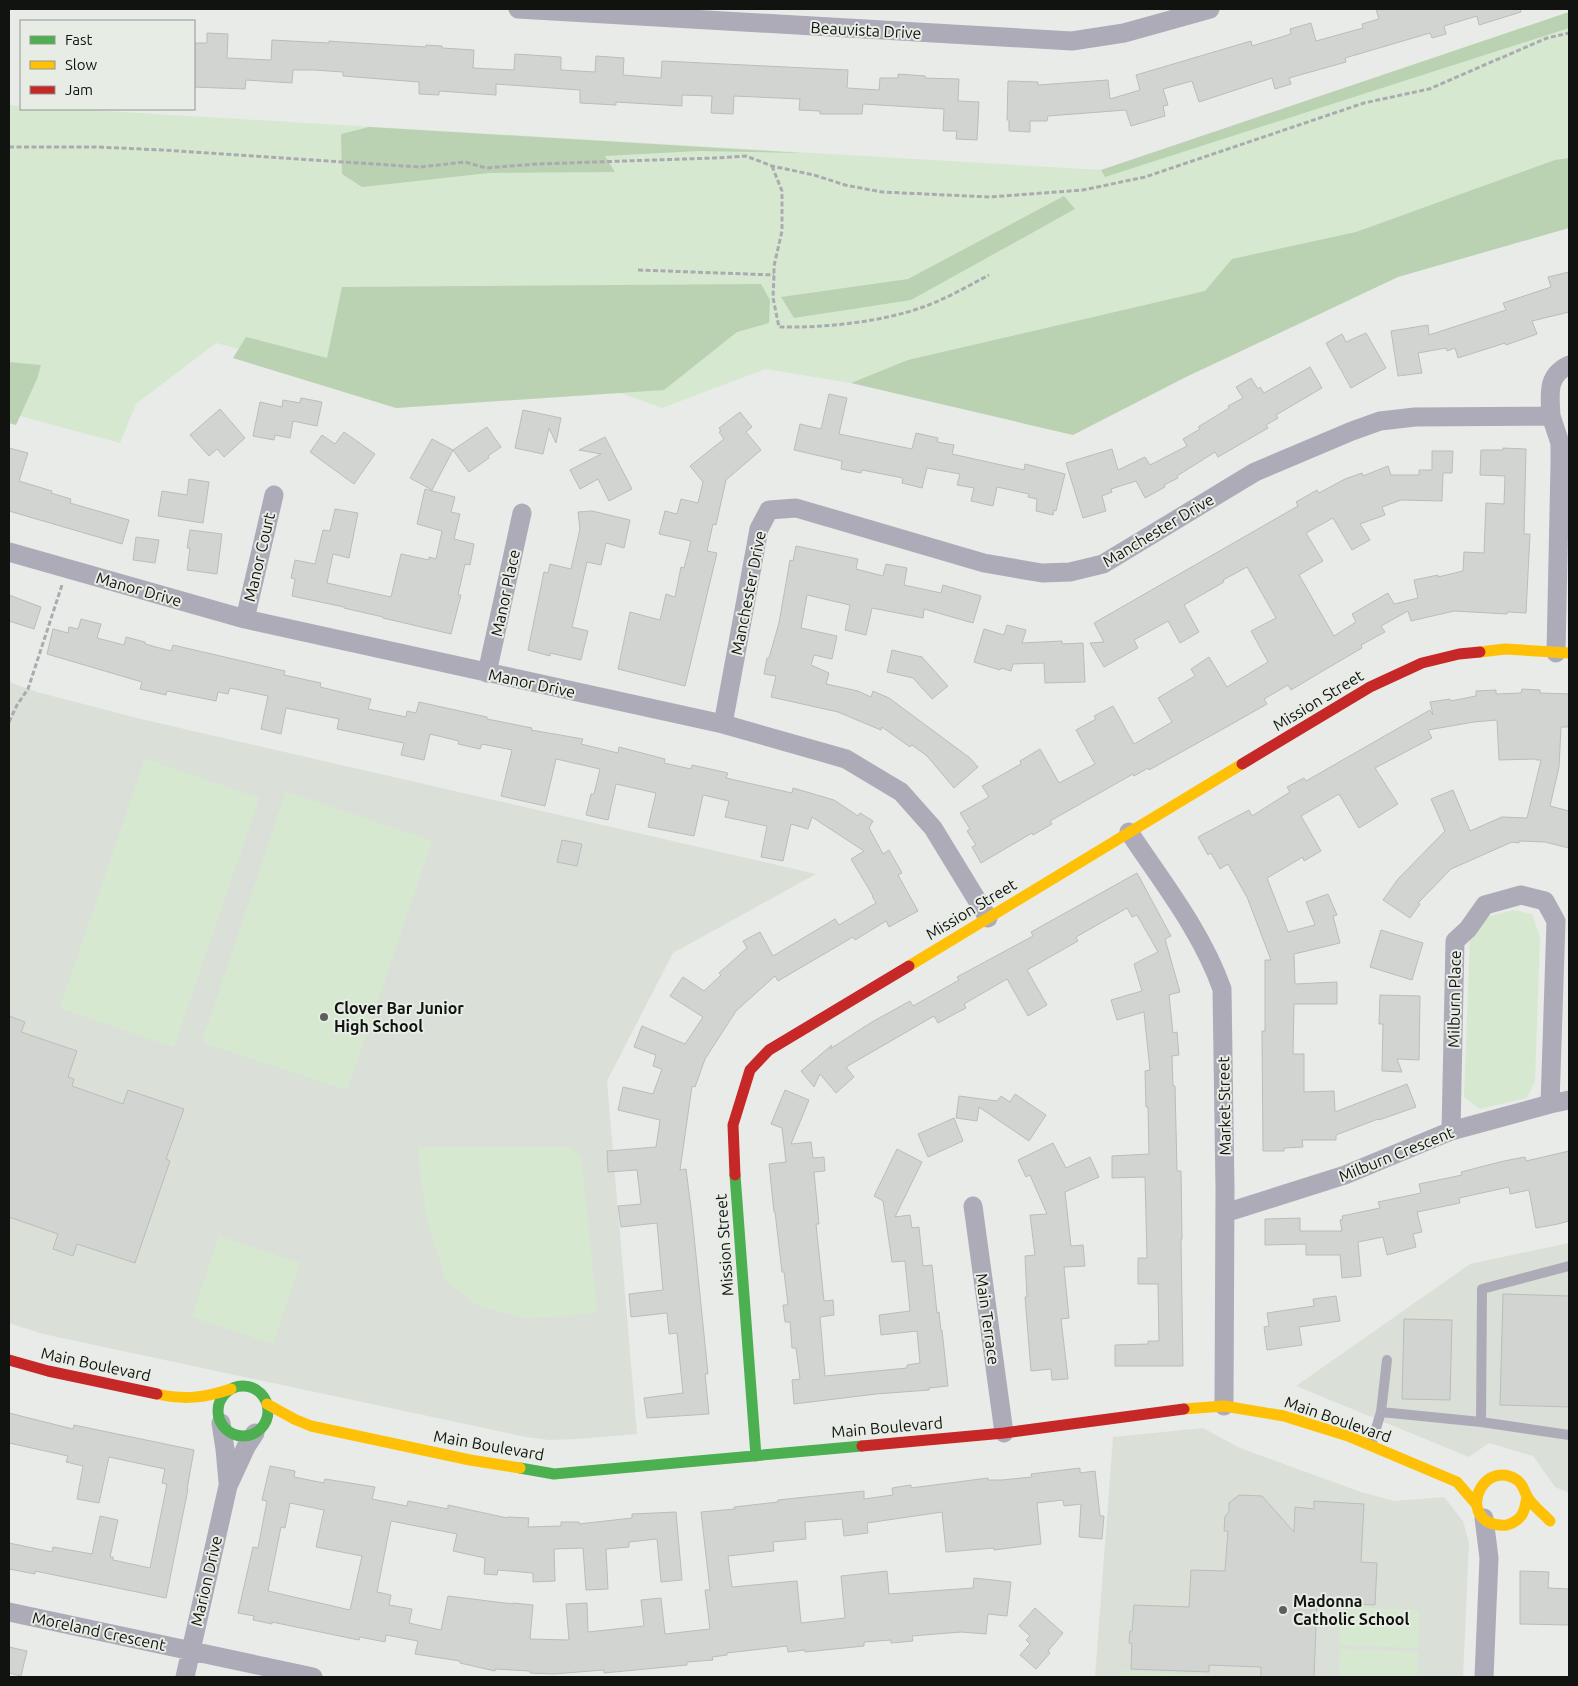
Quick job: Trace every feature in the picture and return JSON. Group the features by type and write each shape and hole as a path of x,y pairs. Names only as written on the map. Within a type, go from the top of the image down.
{"street":[{"name":"Beauvista Drive","path":"518,9 1072,41 1124,33 1210,9"},
{"path":"1562,653 1560,443 1550,416 1550,387 1559,370 1569,365"},
{"name":"Manchester Drive","path":"723,724 759,529 769,510 796,508 984,564 1042,573 1070,572 1103,564 1255,472 1352,431 1380,422 1415,417 1550,416"},
{"name":"Manor Court","path":"245,619 274,495"},
{"name":"Manor Place","path":"487,673 522,513"},
{"name":"Manor Drive","path":"9,552 245,619 723,724 846,759 901,792 933,828 988,918"},
{"name":"Mission Street","path":"756,1456 733,1125 750,1070 769,1050 1370,686 1422,663 1459,654 1505,649 1562,653"},
{"name":"Market Street","path":"1129,832 1203,944 1214,964 1222,989 1225,1213 1224,1406"},
{"name":"Milburn Place","path":"1451,1131 1456,941 1468,929 1485,905 1521,895 1545,901 1556,921 1550,1104"},
{"name":"Milburn Crescent","path":"1225,1213 1345,1176 1451,1131 1569,1100"},
{"name":"Main Terrace","path":"973,1206 1004,1433"},
{"name":"Main Boulevard","path":"9,1360 48,1371 177,1398 212,1416 229,1432 235,1435 249,1436 280,1427 311,1426"},
{"name":"Main Boulevard","path":"177,1398 209,1396 246,1386 259,1391 267,1404 311,1426 470,1460 554,1474 1004,1433 1198,1407 1224,1406 1284,1416 1348,1436 1457,1482 1486,1480 1495,1475 1508,1475 1522,1484 1527,1496 1550,1521"},
{"path":"212,1416 225,1393 231,1389"},
{"path":"255,1433 262,1428 267,1420 267,1404"},
{"name":"Marion Drive","path":"212,1416 226,1456 228,1486"},
{"name":"Marion Drive","path":"185,1677 228,1486 243,1452 255,1433"},
{"path":"1484,1677 1489,1558 1478,1489 1486,1480"},
{"name":"Main Boulevard","path":"1457,1482 1480,1511 1496,1525 1514,1522 1550,1521 1563,1526"},
{"path":"1489,1558 1526,1508 1527,1496"},
{"name":"Moreland Crescent","path":"9,1612 313,1677"}],"lane":[{"path":"1481,1422 1482,1289 1569,1266"},
{"path":"1371,1446 1381,1412 1387,1360"},
{"path":"1381,1412 1481,1422 1569,1435"}],"path":[{"path":"9,147 98,147 162,150 420,167 465,162 486,168 536,164 746,156 772,166 814,175 845,185 882,192 990,197 1083,190 1145,177 1364,103 1429,89 1547,38 1569,33"},
{"path":"772,166 782,191 782,231 774,266 773,298 779,327 884,319 924,307 989,275"},
{"path":"638,270 774,275"},
{"path":"9,722 17,705 28,689 63,582"}],"shaded area":[{"name":"Clover Bar Junior High School","path":"9,682 37,692 141,719 816,874 673,953 607,1081 637,1434 549,1440 526,1437 43,1334 9,1323"},
{"path":"1569,1243 1569,1493 1555,1487 1533,1456 1489,1443 1469,1457 1296,1386 1470,1264"},
{"name":"Madonna Catholic School","path":"1203,1428 1240,1448 1361,1492 1394,1501 1444,1497 1463,1521 1469,1543 1463,1677 1095,1677 1113,1437"}],"green space":[{"path":"1569,12 1569,208 851,383 765,369 662,408 507,352 385,386 216,343 136,404 120,443 9,413 9,105 20,106 20,110 89,110 1101,170"},
{"path":"1569,12 1569,28 1105,177 1101,170"},
{"path":"369,127 802,153 699,151 605,156 615,172 489,173 362,187 342,174 341,134"},
{"path":"1569,158 1569,228 1398,277 1186,377 1073,435 851,383 908,360 1205,291 1232,259 1356,232 1555,160"},
{"path":"1064,196 1075,209 911,300 794,318 781,297 908,279"},
{"path":"761,284 770,300 769,323 737,332 664,390 396,408 233,358 246,337 327,358 342,287"},
{"path":"9,362 41,365 37,379 16,425 9,423"},
{"path":"145,759 259,798 174,1047 60,1008"},
{"path":"286,792 432,841 347,1090 202,1042"},
{"path":"1513,910 1532,914 1540,937 1535,1081 1527,1098 1480,1109 1464,1097 1470,934 1483,918"},
{"path":"419,1147 569,1147 581,1157 597,1312 568,1316 524,1318 477,1305 446,1281 427,1219 420,1172"},
{"path":"219,1236 300,1263 273,1344 192,1317"},
{"path":"1341,1607 1419,1610 1418,1648 1339,1645"},
{"path":"1340,1649 1418,1652 1417,1677 1339,1677"},
{"path":"1121,1671 1206,1675 1206,1677 1121,1677"}],"building":[{"path":"1376,9 1520,9 1521,12 1479,25 1477,16 1444,26 1446,34 1432,38 1430,33 1345,58 1346,62 1289,78 1291,84 1275,89 1272,78 1199,102 1192,81 1163,89 1168,105 1163,106 1165,116 1131,126 1126,110 1048,116 1047,121 1030,121 1030,132 1009,131 1009,120 1007,120 1008,81 1038,82 1038,85 1108,80 1110,99 1140,90 1136,75 1251,41 1252,46 1291,34 1290,29 1311,23 1316,41 1363,28 1362,24 1379,19"},
{"path":"207,33 228,34 227,58 271,60 272,40 329,43 329,41 426,47 426,45 442,46 442,48 474,50 473,68 514,70 515,54 561,57 561,70 595,72 596,56 624,58 623,75 661,78 662,61 848,70 847,88 879,90 880,78 898,78 898,74 925,76 925,78 959,79 958,101 979,102 977,140 956,139 957,131 943,131 944,109 863,104 862,114 820,114 820,111 799,110 800,99 734,96 733,114 711,113 712,96 682,95 682,106 616,102 616,105 580,103 580,90 496,84 496,95 439,91 439,95 419,94 419,82 343,76 343,72 314,70 293,70 292,83 246,80 245,89 195,87 195,43 207,43"},
{"path":"1569,272 1569,312 1532,321 1537,334 1506,345 1505,343 1458,358 1455,348 1447,351 1446,348 1418,353 1422,373 1398,376 1391,331 1428,325 1429,335 1506,310 1503,303 1551,287 1548,277"},
{"path":"1366,333 1386,368 1351,388 1326,343 1342,334 1346,342"},
{"path":"1310,367 1322,388 1276,415 1278,418 1266,425 1268,428 1218,457 1215,452 1177,476 1178,478 1164,485 1165,487 1145,498 1136,481 1111,489 1112,492 1102,496 1106,511 1083,518 1066,463 1112,449 1118,470 1145,457 1150,465 1187,446 1183,439 1200,429 1198,427 1229,408 1228,406 1243,398 1236,387 1251,378 1258,389 1260,387 1264,393"},
{"path":"829,394 847,398 839,434 912,449 916,433 938,438 937,442 954,445 952,454 1024,470 1025,464 1065,474 1056,511 1054,510 1053,515 1036,511 1037,499 1028,497 1029,494 997,487 993,506 971,501 974,488 957,485 960,474 927,468 922,488 902,483 903,478 862,470 861,473 841,469 842,461 794,450 800,424 821,429"},
{"path":"301,398 322,402 317,426 293,421 290,438 275,435 274,440 253,436 260,402 282,407 283,400 300,403"},
{"path":"220,409 245,438 224,457 217,449 209,456 190,435"},
{"path":"523,410 561,418 556,443 549,428 543,454 515,448"},
{"path":"740,412 752,427 746,432 761,450 726,480 716,525 713,524 707,551 717,553 685,686 618,669 630,612 660,620 666,594 675,597 681,567 684,568 691,541 659,534 665,511 677,514 681,499 698,503 703,482 690,466 724,439 719,432 721,431 719,428"},
{"path":"487,427 501,447 469,472 453,450"},
{"path":"344,432 375,454 354,484 310,452 322,435 335,444"},
{"path":"605,437 632,489 609,501 598,479 580,489 570,470 601,454 579,450"},
{"path":"432,439 453,450 432,490 410,478"},
{"path":"9,448 28,453 19,481 71,499 70,503 129,520 122,544 9,511"},
{"path":"1503,448 1526,449 1524,534 1530,534 1526,613 1507,612 1507,614 1454,611 1411,621 1408,611 1381,626 1385,632 1361,645 1362,648 1291,690 1288,685 1264,699 1267,704 1149,770 1148,768 1134,776 1133,774 1050,821 1052,824 1033,835 1032,833 981,863 972,847 976,845 967,831 970,829 960,813 989,797 982,786 1021,764 1020,761 1040,749 1059,783 1095,764 1076,730 1096,719 1094,716 1113,706 1134,744 1172,722 1158,698 1195,676 1191,669 1209,657 1227,687 1268,662 1251,631 1276,618 1247,567 1184,605 1199,632 1180,643 1168,621 1134,640 1138,648 1104,667 1090,643 1104,642 1094,623 1298,506 1296,502 1317,490 1319,493 1345,479 1362,473 1363,476 1388,466 1391,475 1419,475 1419,470 1432,470 1432,451 1453,451 1452,473 1443,473 1442,501 1401,500 1382,507 1385,515 1360,524 1370,540 1352,550 1333,518 1306,533 1323,561 1299,575 1334,636 1356,622 1352,614 1388,593 1394,604 1418,598 1414,580 1463,571 1464,552 1484,553 1486,503 1504,504 1505,476 1480,475 1481,450 1503,450"},
{"path":"189,479 209,482 203,523 158,516 162,491 187,495"},
{"path":"425,489 455,497 451,512 460,514 454,539 474,544 470,565 465,564 458,595 461,595 451,634 292,596 295,579 291,578 295,560 315,564 323,530 330,531 335,509 358,513 349,558 333,554 327,583 391,597 401,554 429,560 429,557 436,559 442,531 417,524"},
{"path":"592,511 630,520 624,548 606,543 601,565 587,562 572,627 588,631 581,660 550,653 550,656 528,650 544,572 548,573 550,564 571,569 580,529 578,512"},
{"path":"190,530 222,534 217,574 187,570 190,548 187,548"},
{"path":"136,537 159,540 155,563 133,560"},
{"path":"796,546 858,559 856,569 883,576 886,564 907,568 904,585 941,593 943,585 981,596 973,623 924,609 923,618 872,608 866,635 845,630 850,605 807,595 801,628 837,636 832,659 814,655 811,665 829,673 826,684 858,691 871,697 873,691 889,698 970,758 978,767 954,788 927,756 912,745 910,747 882,727 881,730 838,712 771,697 776,676 764,674 767,658 769,658 779,623 790,560 793,561"},
{"path":"9,595 41,607 34,629 9,621"},
{"path":"81,619 101,624 97,638 124,645 126,637 171,651 173,645 285,671 284,675 321,683 320,687 371,699 368,709 406,717 407,711 416,713 419,702 487,717 487,719 532,728 531,730 583,739 581,744 618,753 619,747 665,759 664,763 691,769 692,765 728,773 726,778 792,793 793,788 834,800 858,816 860,813 873,821 869,828 883,854 889,850 902,873 898,875 918,911 889,927 886,921 855,940 853,937 778,981 775,976 736,1011 705,1059 695,1087 692,1086 680,1170 686,1169 692,1216 708,1374 705,1374 709,1414 647,1418 644,1398 683,1393 677,1333 669,1334 667,1313 631,1317 629,1294 663,1290 657,1223 621,1227 618,1206 641,1204 637,1170 608,1172 607,1151 656,1147 660,1120 618,1110 623,1087 653,1094 662,1069 653,1066 656,1055 634,1047 642,1026 685,1044 703,1017 670,996 683,977 704,991 721,975 719,973 747,948 743,941 760,932 773,956 835,919 839,925 876,903 851,859 864,851 812,817 808,829 791,824 783,861 761,857 767,826 725,817 729,801 703,795 694,836 648,827 656,793 616,784 608,820 586,815 591,794 594,794 600,769 556,759 545,806 501,796 512,750 482,744 480,749 458,744 459,741 430,734 424,760 401,755 404,743 337,729 339,719 286,708 281,734 261,729 268,696 230,688 228,694 218,692 216,701 167,691 166,695 140,689 142,682 47,654 53,629 68,633 69,627 78,629"},
{"path":"1007,625 1026,630 1022,643 1062,641 1062,644 1083,643 1085,682 1045,683 1044,663 1013,664 1011,671 1001,668 1000,670 974,662 984,629 1004,635"},
{"path":"892,650 922,657 948,686 932,699 913,678 887,672"},
{"path":"1522,689 1540,690 1540,693 1569,694 1569,727 1561,727 1559,767 1550,806 1569,811 1569,848 1545,842 1512,842 1451,869 1418,903 1420,904 1410,918 1383,900 1398,879 1445,831 1431,799 1453,790 1470,831 1502,817 1527,818 1541,760 1499,760 1497,720 1428,730 1432,738 1375,768 1398,804 1359,828 1339,794 1301,816 1321,851 1304,861 1303,857 1267,878 1288,932 1315,925 1306,902 1328,894 1337,915 1333,916 1340,943 1294,954 1295,984 1337,982 1337,1004 1294,1004 1293,1054 1304,1054 1304,1092 1334,1091 1335,1112 1407,1084 1416,1107 1336,1135 1336,1140 1302,1140 1303,1147 1284,1148 1284,1151 1263,1151 1262,1031 1265,1031 1265,960 1271,960 1247,897 1228,864 1220,869 1211,853 1208,855 1198,837 1249,810 1252,816 1290,792 1287,787 1304,778 1306,781 1430,710 1433,715 1430,702 1450,699 1451,701 1476,696 1476,691 1496,690 1496,694 1521,693"},
{"path":"562,840 582,844 577,866 557,862"},
{"path":"1137,873 1171,936 1165,939 1180,992 1169,995 1173,1033 1177,1032 1179,1055 1172,1056 1173,1086 1175,1086 1177,1171 1181,1171 1183,1366 1115,1366 1115,1345 1148,1344 1148,1341 1159,1341 1158,1284 1138,1284 1138,1258 1147,1258 1145,1177 1112,1178 1112,1156 1149,1154 1145,1071 1150,1070 1144,1012 1117,1020 1111,1000 1142,991 1134,964 1158,952 1137,915 1132,917 1127,908 1076,937 1078,941 1027,970 1047,1005 1028,1016 1007,979 964,1004 966,1008 938,1023 934,1016 846,1067 854,1077 836,1093 820,1074 814,1087 801,1071 832,1045 830,1049 872,1022 910,1001 913,1006 959,980 957,977 1033,936 1031,932"},
{"path":"1381,930 1423,943 1412,980 1370,967"},
{"path":"1380,995 1420,996 1419,1060 1397,1059 1402,1072 1382,1071 1383,1024 1379,1024"},
{"path":"9,1016 25,1022 21,1032 77,1051 68,1077 74,1079 72,1086 123,1104 128,1090 184,1109 166,1159 170,1161 135,1263 77,1244 73,1256 53,1249 58,1234 9,1217"},
{"path":"785,1090 809,1100 791,1144 811,1142 813,1158 824,1157 825,1171 814,1172 819,1224 816,1224 824,1301 833,1300 834,1315 820,1317 825,1376 907,1368 907,1365 920,1363 917,1331 881,1335 879,1315 910,1311 905,1261 892,1262 883,1201 874,1196 897,1149 922,1162 895,1217 910,1215 912,1228 919,1227 923,1266 932,1265 948,1386 929,1388 929,1390 794,1404 792,1380 800,1379 796,1348 792,1348 790,1322 785,1322 783,1305 788,1305 784,1272 782,1272 769,1164 786,1162 782,1128 771,1124"},
{"path":"1015,1094 1046,1115 1029,1141 979,1107 977,1121 956,1118 959,1096 997,1101 1001,1096 1010,1102"},
{"path":"954,1118 963,1141 928,1157 918,1134"},
{"path":"1053,1143 1066,1168 1090,1157 1099,1177 1065,1192 1071,1246 1083,1245 1085,1266 1064,1267 1069,1318 1061,1319 1068,1379 1052,1380 1051,1369 1031,1371 1025,1297 1027,1297 1025,1256 1035,1255 1030,1215 1047,1214 1030,1175 1026,1177 1018,1160"},
{"path":"1569,1151 1569,1221 1536,1228 1529,1190 1510,1194 1509,1187 1459,1198 1460,1203 1417,1212 1422,1232 1413,1234 1416,1247 1387,1255 1383,1237 1358,1242 1361,1276 1342,1278 1340,1255 1306,1255 1306,1244 1265,1245 1265,1219 1300,1218 1300,1231 1342,1231 1340,1220 1343,1219 1342,1216 1380,1208 1378,1202 1421,1193 1419,1184 1462,1175 1461,1172 1504,1161 1525,1157 1526,1161"},
{"path":"1503,1294 1569,1296 1569,1407 1500,1405"},
{"path":"1336,1296 1340,1321 1299,1327 1302,1345 1267,1350 1264,1327 1269,1326 1267,1313 1314,1306 1313,1299"},
{"path":"1404,1319 1452,1320 1450,1400 1402,1399"},
{"path":"9,1413 73,1429 74,1425 194,1450 166,1598 35,1571 35,1574 9,1569 9,1543 52,1552 53,1547 92,1554 100,1516 118,1520 110,1557 113,1557 113,1560 150,1568 167,1484 162,1483 165,1469 109,1457 99,1503 77,1499 83,1466 66,1462 68,1456 9,1443"},
{"path":"270,1466 295,1471 294,1477 324,1483 325,1479 375,1487 372,1499 407,1506 408,1501 448,1509 448,1505 507,1518 529,1518 528,1527 561,1526 561,1522 579,1522 579,1524 632,1518 632,1514 676,1512 682,1580 661,1582 657,1539 629,1542 629,1547 606,1549 608,1589 586,1590 583,1548 554,1549 555,1581 533,1582 533,1573 498,1570 497,1575 484,1574 485,1558 453,1551 457,1534 391,1521 377,1592 391,1595 389,1605 412,1609 409,1623 441,1630 448,1596 533,1605 530,1639 569,1640 566,1604 587,1603 588,1632 644,1626 641,1600 661,1598 665,1634 710,1629 705,1590 710,1590 701,1512 735,1509 734,1507 778,1502 778,1500 864,1491 864,1499 893,1495 892,1488 911,1485 911,1488 988,1478 988,1480 1002,1480 1032,1477 1031,1474 1080,1468 1080,1473 1095,1471 1100,1516 1104,1516 1102,1539 1079,1537 1081,1504 1064,1506 1063,1500 1037,1503 1041,1544 994,1550 994,1548 946,1552 942,1512 867,1523 868,1533 844,1536 842,1519 805,1522 806,1539 773,1542 774,1551 728,1556 732,1587 797,1581 801,1623 845,1618 841,1576 887,1571 889,1594 973,1588 974,1578 1011,1582 1007,1616 988,1614 986,1634 961,1632 912,1636 913,1641 891,1643 891,1640 864,1642 864,1646 805,1652 805,1650 788,1652 787,1646 727,1653 727,1655 712,1657 713,1660 687,1662 687,1665 604,1673 604,1670 553,1674 495,1669 495,1671 460,1663 460,1661 415,1654 418,1641 386,1635 385,1642 360,1637 359,1640 272,1622 272,1624 253,1620 254,1616 238,1613 253,1547 258,1548 267,1501 262,1500","holes":["290,1503 324,1510 316,1547 362,1556 350,1610 268,1591 281,1527 285,1528"]},
{"path":"1239,1495 1262,1496 1294,1532 1295,1507 1314,1509 1314,1501 1364,1504 1361,1562 1377,1563 1375,1605 1317,1602 1314,1677 1261,1677 1261,1667 1209,1665 1209,1672 1131,1669 1132,1644 1129,1643 1134,1605 1189,1607 1191,1570 1225,1571 1228,1531 1224,1531 1225,1516 1229,1512 1229,1503"},
{"path":"1520,1571 1549,1572 1548,1588 1569,1589 1569,1625 1520,1624"},
{"path":"1035,1608 1063,1633 1048,1651 1050,1653 1036,1669 1020,1655 1030,1644 1026,1640 1030,1636 1019,1626"},
{"path":"9,1647 27,1651 21,1676 9,1673"}],"traffic: fast":[{"path":"735,1175 756,1456"},
{"path":"238,1386 248,1386 261,1393 268,1406 268,1411 268,1416 261,1429 248,1436 238,1436 229,1432 222,1425 218,1416 218,1406 222,1397 229,1390 238,1386"},
{"path":"520,1468 554,1474 862,1446"}],"traffic: slow":[{"path":"1480,652 1505,649 1569,653"},
{"path":"909,966 1242,764"},
{"path":"157,1394 194,1397 231,1389"},
{"path":"267,1404 311,1426 470,1460 520,1468"},
{"path":"1184,1409 1224,1406 1284,1416 1348,1436 1457,1482 1476,1504"},
{"path":"1527,1496 1520,1518 1507,1525 1488,1522 1480,1515 1477,1506 1477,1496 1488,1480 1496,1476 1506,1475 1517,1480 1522,1485 1531,1503 1550,1521"}],"traffic: jam":[{"path":"1242,764 1370,687 1422,663 1459,654 1480,652"},
{"path":"735,1175 733,1125 750,1070 769,1050 909,966"},
{"path":"9,1360 48,1371 157,1394"},
{"path":"862,1446 1004,1433 1184,1409"}],"place":[{"name":"Clover Bar Junior High School","path":"324,1017"},
{"name":"Madonna Catholic School","path":"1283,1610"}]}
